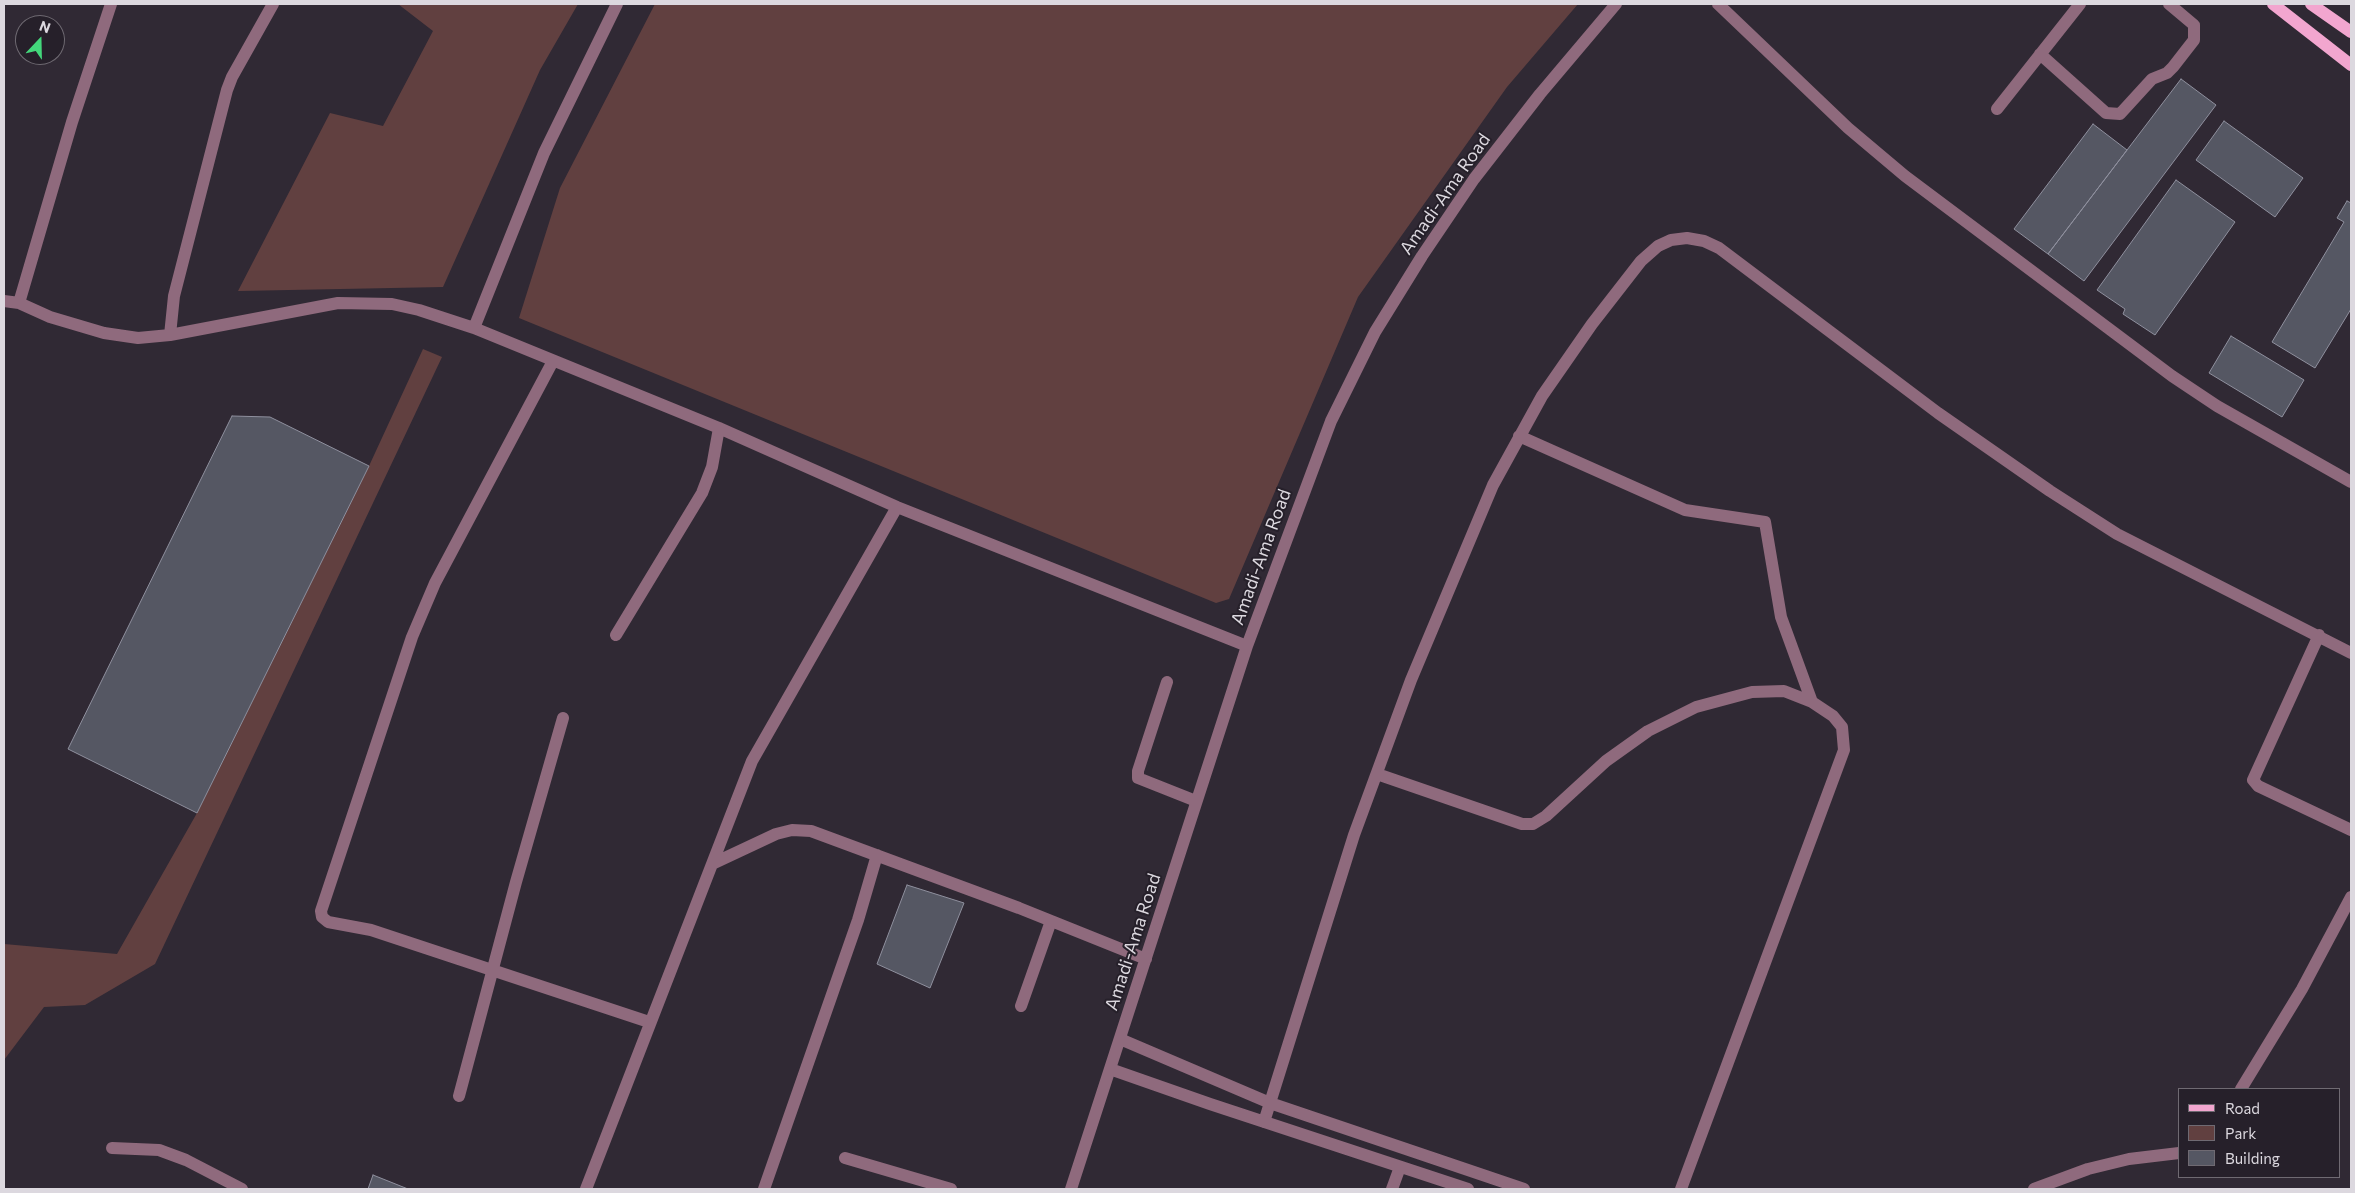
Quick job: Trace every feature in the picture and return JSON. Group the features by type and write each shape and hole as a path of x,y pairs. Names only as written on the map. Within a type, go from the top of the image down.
{"main road":[{"path":"2273,4 2351,65"},
{"path":"2311,4 2351,32"}],"street":[{"path":"19,304 72,122 111,4"},
{"path":"170,335 174,296 227,90 232,77 274,4"},
{"path":"474,328 544,153 617,4"},
{"name":"Amadi-Ama Road","path":"1071,1189 1247,646 1331,420 1375,332 1422,256 1474,179 1540,94 1616,4"},
{"path":"1718,4 1848,128 1913,182 2172,376 2217,406 2351,482"},
{"path":"1997,109 2080,4"},
{"path":"2040,54 2106,113 2120,114 2152,79 2167,73 2173,68 2194,40 2194,25 2170,4"},
{"path":"1264,1122 1354,835 1411,680 1493,485 1542,396 1592,324 1641,261 1658,246 1671,240 1687,238 1704,241 1719,248 1938,412 2050,491 2117,534 2319,635 2351,653"},
{"path":"4,301 19,304 50,317 104,333 138,338 170,335 338,303 392,304 474,328 719,428 897,507 1247,646"},
{"path":"552,361 435,583 412,637 321,911 322,917 328,922 371,930 492,972 649,1022"},
{"path":"616,636 702,493 712,467 719,428"},
{"path":"1519,436 1686,510 1765,522 1781,618 1812,702"},
{"path":"586,1189 649,1022 752,761 897,507"},
{"path":"2319,635 2253,780 2258,786 2351,830"},
{"path":"1167,682 1138,771 1138,778 1196,801"},
{"path":"1377,774 1522,824 1533,824 1546,816 1606,761 1648,731 1696,707 1752,692 1784,691 1812,702 1833,716 1842,728 1844,750 1681,1189"},
{"path":"459,1096 516,882 564,718"},
{"path":"712,864 776,834 792,830 812,831 1051,921 1146,960"},
{"path":"764,1189 858,920 877,856"},
{"path":"2242,1088 2302,989 2351,897"},
{"path":"1021,1006 1051,921"},
{"path":"1120,1039 1270,1103 1524,1189"},
{"path":"1110,1069 1468,1189"},
{"path":"112,1148 159,1150 186,1160 242,1189"},
{"path":"2034,1189 2088,1169 2129,1159 2178,1153"},
{"path":"845,1158 951,1189"},
{"path":"1392,1189 1400,1167"}],"green space":[{"path":"398,4 578,4 540,70 443,287 238,291 330,113 383,126 433,31"},
{"path":"655,4 1578,4 1507,87 1358,297 1229,599 1216,603 519,318 560,188"},
{"path":"423,349 442,357 155,964 85,1005 44,1007 4,1060 4,944 117,954 197,813 369,466"}],"building":[{"path":"2181,79 2216,105 2084,281 2048,254"},
{"path":"2224,121 2303,178 2275,217 2196,160"},
{"path":"2093,124 2127,150 2048,254 2014,229"},
{"path":"2176,180 2235,222 2155,335 2123,314 2125,309 2097,290"},
{"path":"2347,201 2351,203 2351,309 2315,368 2272,342 2344,222 2337,218"},
{"path":"2231,336 2304,380 2282,417 2209,373"},
{"path":"232,416 270,417 369,466 197,813 68,749"},
{"path":"907,885 964,903 930,988 877,964"},
{"path":"373,1175 408,1189 368,1189"}]}
